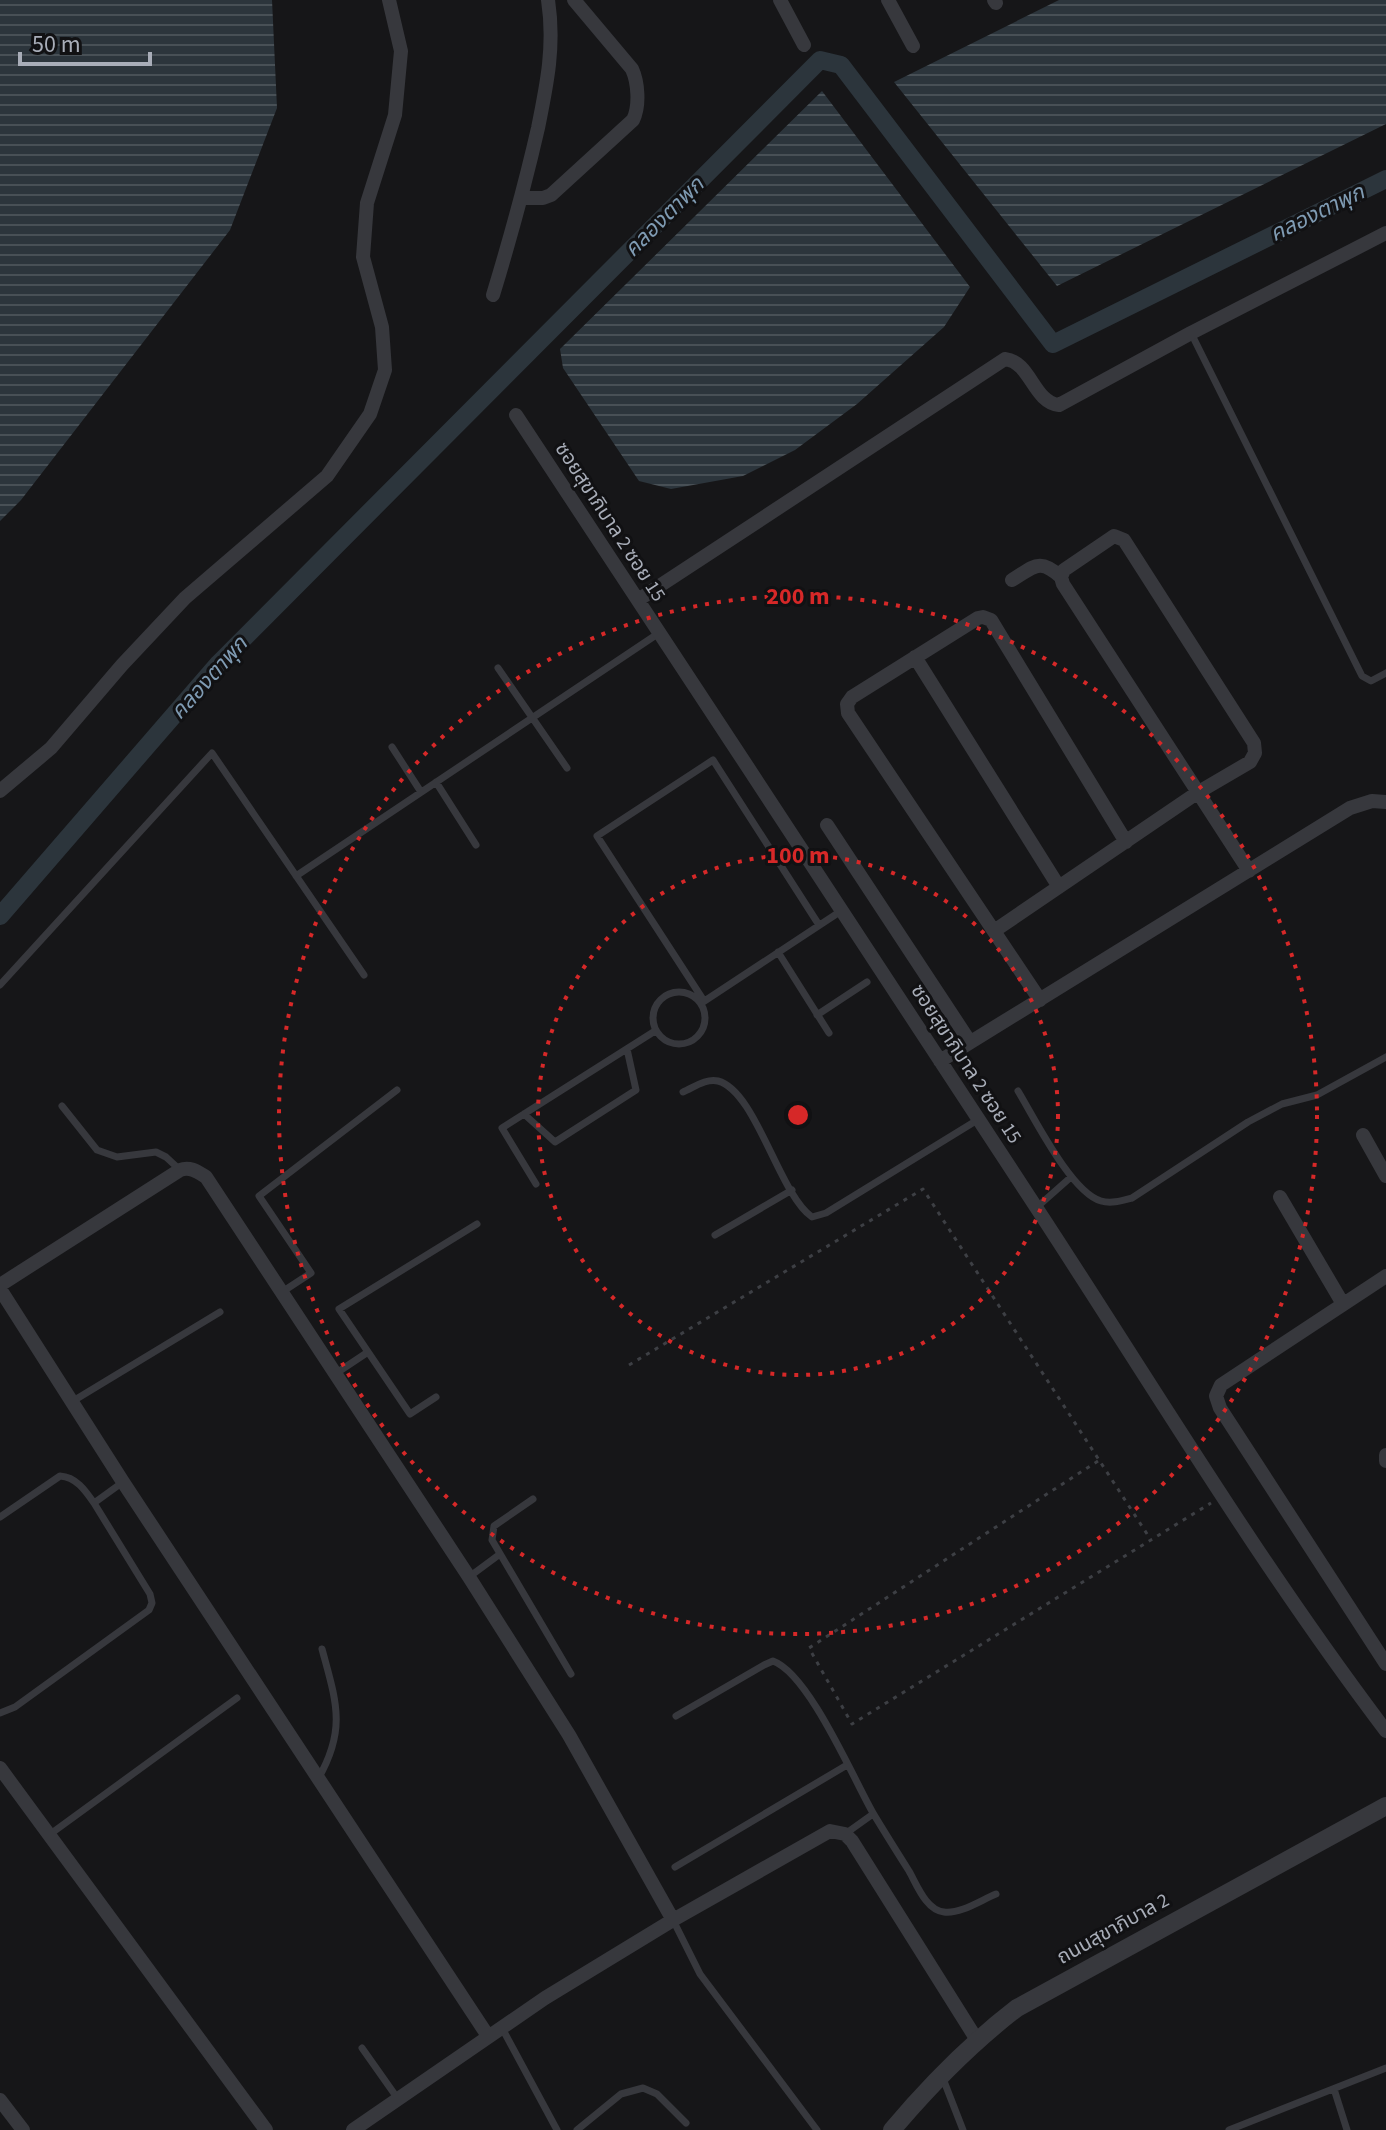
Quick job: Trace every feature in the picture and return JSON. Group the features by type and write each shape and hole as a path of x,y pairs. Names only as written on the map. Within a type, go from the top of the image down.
{"street":[{"path":"0,791 51,748 185,598 327,476 370,414 385,370 382,327 363,257 367,203 395,115 401,51 389,0"},
{"path":"493,295 523,198 551,64 553,28 548,0"},
{"path":"523,198 543,198 559,188 633,120 636,113 636,78 632,69 574,0"},
{"path":"780,0 804,45"},
{"path":"888,0 913,46"},
{"path":"638,600 1005,359 1017,362 1045,399 1059,405 1386,233"},
{"name":"ซอยสุขาภิบาล 2 ซอย 15","path":"516,415 979,1119 1221,1497 1318,1642 1386,1731"},
{"path":"994,931 1197,793 1250,762 1255,753 1254,743 1124,540 1114,536 1064,570 1061,577"},
{"path":"1012,580 1037,565 1048,565 1061,577 1249,871"},
{"path":"1040,1000 848,713 847,704 852,697 978,618 991,620 1126,842"},
{"path":"915,657 1059,887"},
{"path":"940,1061 1350,808 1372,801 1386,802"},
{"path":"827,825 970,1042"},
{"path":"1363,1135 1386,1176"},
{"path":"488,2036 123,1482 0,1287 180,1170 194,1169 206,1177 282,1292 569,1735 673,1920"},
{"path":"1280,1197 1343,1304"},
{"path":"1386,1276 1221,1385 1216,1396 1220,1408 1386,1664"},
{"path":"0,1768 266,2130"},
{"name":"ถนนสุขาภิบาล 2","path":"892,2130 941,2074 1017,2008 1386,1806"},
{"path":"353,2130 501,2026 673,1920 830,1831 845,1834 977,2040"},
{"path":"0,2100 23,2130"}],"lane":[{"path":"1191,333 1362,676 1371,681 1386,673"},
{"path":"296,876 659,633"},
{"path":"498,668 567,768"},
{"path":"392,747 421,792"},
{"path":"0,985 212,753 364,975"},
{"path":"702,1002 683,992 667,995 652,1014 655,1031 667,1042 684,1044 693,1041 704,1027 702,1002 597,836 713,760 819,925"},
{"path":"436,782 476,845"},
{"path":"702,1002 841,911"},
{"path":"778,952 829,1033"},
{"path":"817,1015 867,982"},
{"path":"536,1184 502,1128 655,1031"},
{"path":"524,1114 555,1142 636,1090 627,1049"},
{"path":"1018,1091 1071,1177 1085,1193 1101,1201 1116,1203 1132,1198 1248,1122 1282,1104 1317,1095 1386,1057"},
{"path":"683,1092 710,1080 720,1081 731,1089 743,1104 792,1190 812,1217 819,1217 979,1119"},
{"path":"282,1292 311,1273 259,1196 397,1090"},
{"path":"62,1106 97,1150 117,1157 156,1152 180,1170"},
{"path":"1036,1208 1071,1177"},
{"path":"715,1235 792,1190"},
{"path":"436,1397 410,1414 339,1309 477,1224"},
{"path":"73,1401 220,1312"},
{"path":"335,1374 368,1352"},
{"path":"0,1517 60,1476 69,1477 94,1503 150,1594 152,1603 149,1610 15,1707 0,1713"},
{"path":"94,1503 123,1482"},
{"path":"533,1499 494,1526 492,1540 571,1674"},
{"path":"469,1577 500,1554"},
{"path":"318,1779 332,1754 336,1730 336,1701 322,1649"},
{"path":"676,1716 773,1661 790,1671 803,1689 873,1814 929,1904 936,1910 957,1911 996,1894"},
{"path":"49,1835 237,1698"},
{"path":"675,1867 847,1765"},
{"path":"845,1834 873,1814"},
{"path":"673,1920 700,1974 817,2130"},
{"path":"501,2026 557,2130"},
{"path":"362,2048 398,2099"},
{"path":"1229,2130 1386,2068"},
{"path":"941,2074 963,2130"},
{"path":"577,2130 621,2094 643,2088 657,2094 686,2123"},
{"path":"1334,2089 1347,2130"}],"path":[{"path":"629,1365 923,1189 1151,1540"},
{"path":"1098,1461 809,1648 852,1724 1221,1497"}],"shaded area":[{"path":"0,0 272,0 277,108 230,230 21,500 0,521"},
{"path":"1059,0 1386,0 1386,124 1057,286 894,82"},
{"path":"822,91 970,287 944,327 857,404 795,450 743,476 671,489 639,481 563,368 560,349"}],"waterway":[{"name":"คลองตาพุก","path":"0,916 219,663 820,60 841,65 1053,344 1386,179"}]}
